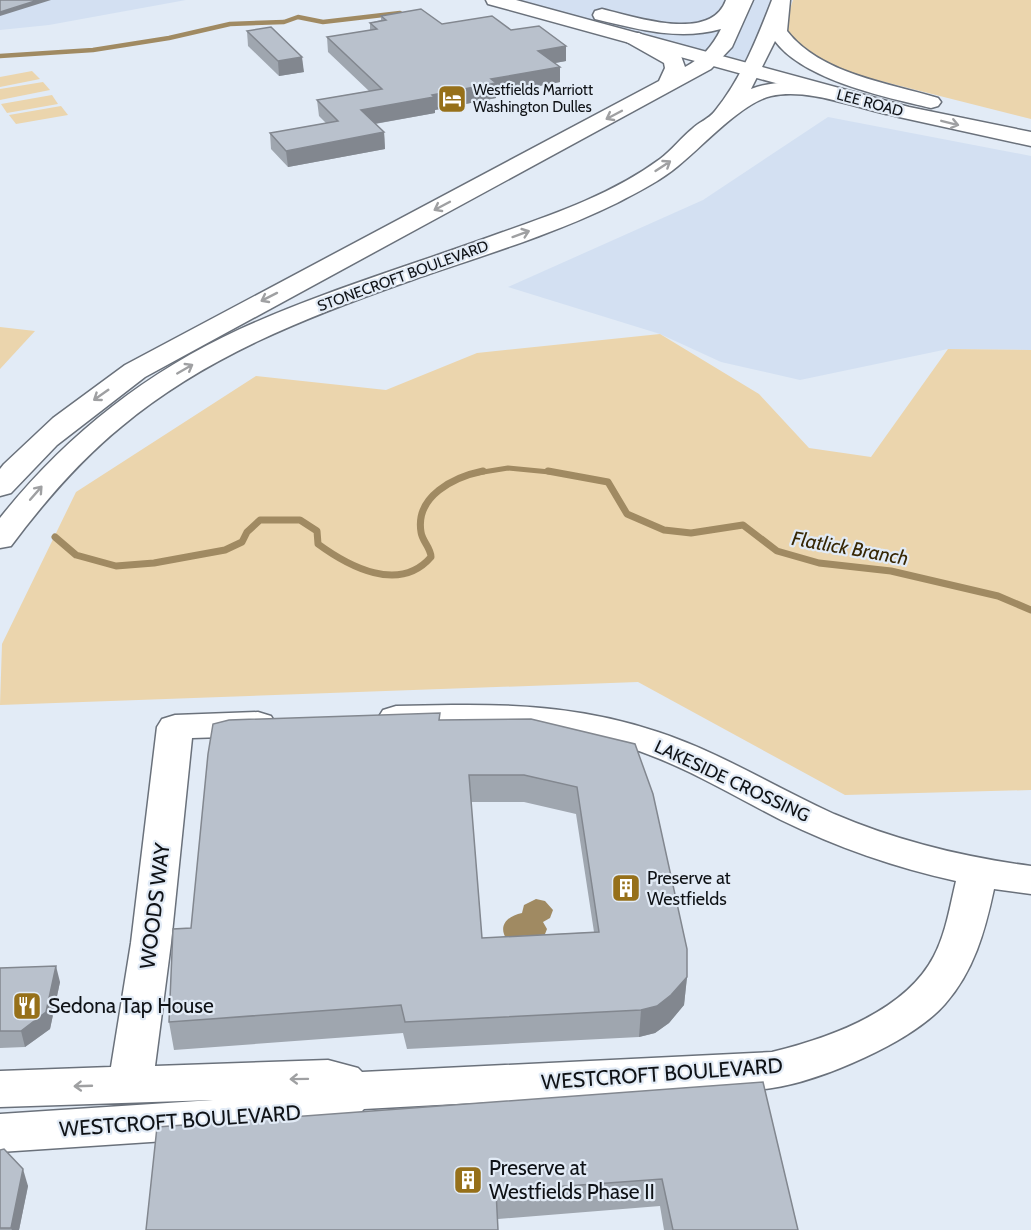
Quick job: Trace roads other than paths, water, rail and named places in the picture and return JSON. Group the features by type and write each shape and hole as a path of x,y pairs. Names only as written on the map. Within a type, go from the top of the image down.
{"main road":[{"path":"495,0 632,37 716,53"},
{"path":"546,0 602,15 716,53"},
{"path":"602,15 666,28 693,28 726,18 735,0"},
{"name":"STONECROFT BOULEVARD","path":"0,487 39,446 92,402 135,371 256,303 704,65 716,53 744,0"},
{"path":"782,0 777,31 796,55 823,68 931,102"},
{"name":"STONECROFT BOULEVARD","path":"0,539 32,496 87,438 158,384 227,346 280,322 525,233 585,208 669,163 702,131 719,120 757,64 782,0"},
{"path":"632,37 674,60 675,68 666,87"},
{"name":"LEE ROAD","path":"716,53 1031,124"},
{"name":"LEE ROAD","path":"757,64 906,113 1031,140"},
{"path":"719,120 752,97 772,89 820,93 906,113"},
{"name":"LAKESIDE CROSSING","path":"365,720 495,716 541,719 618,732 699,761 840,830 899,851 978,873 1031,880"},
{"name":"WOODS WAY","path":"130,1084 151,943 175,727 294,722"},
{"name":"WESTCROFT BOULEVARD","path":"0,1133 315,1112 339,1105 353,1091 772,1070 803,1063 832,1053 883,1027 906,1012 943,979 961,940 978,873"},
{"name":"WESTCROFT BOULEVARD","path":"0,1089 328,1078 342,1081 353,1091"}],"waterway":[{"path":"0,56 93,50 169,38 230,24 284,22 298,17 323,22 400,13"},
{"name":"Flatlick Branch","path":"477,473 508,468 558,473"},
{"name":"Flatlick Branch","path":"55,537 76,555 116,566 154,563 225,550 242,542 247,532 260,520 300,520 317,531 318,544 344,561 374,573 404,574 418,568 431,557 421,532 421,519 430,498 449,483 483,471"},
{"name":"Flatlick Branch","path":"548,471 558,473"},
{"name":"Flatlick Branch","path":"558,473 608,482 627,514 664,530 691,533 743,525 777,551 819,563 891,571 998,596 1031,610"}],"place":[{"name":"Westfields Marriott Washington Dulles","path":"452,99"},
{"name":"Preserve at Westfields","path":"626,888"},
{"name":"Sedona Tap House","path":"27,1006"},
{"name":"Preserve at Westfields Phase II","path":"468,1180"}]}
